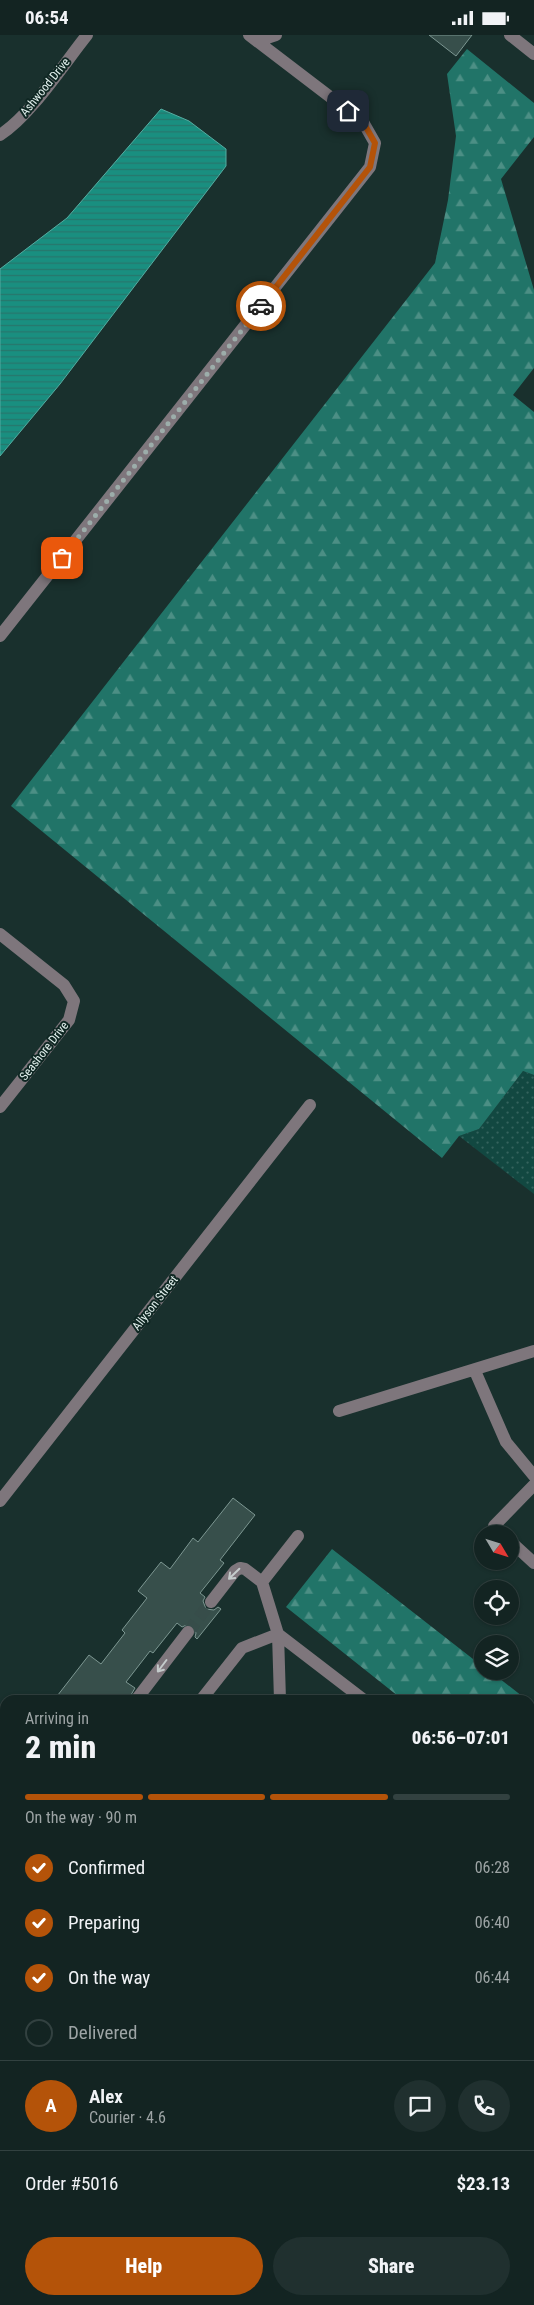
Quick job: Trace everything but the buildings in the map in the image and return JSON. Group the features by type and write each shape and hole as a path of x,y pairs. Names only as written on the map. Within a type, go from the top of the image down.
{"street":[{"name":"Ashwood Drive","path":"0,135 8,130 35,101 87,35"},
{"path":"255,37 276,35"},
{"path":"510,35 534,54"},
{"path":"0,636 370,167 375,143 363,122 255,37"},
{"name":"Seashore Drive","path":"0,934 64,985 74,1001 69,1020 0,1107"},
{"name":"Allyson Street","path":"0,1501 310,1105"},
{"path":"339,1411 475,1371 534,1351"},
{"path":"475,1371 506,1442 534,1475"},
{"path":"496,1525 534,1485"},
{"path":"262,1582 298,1536"},
{"path":"519,1549 534,1563"},
{"path":"211,1602 235,1571 240,1568 245,1569 262,1582 278,1634 280,1695"},
{"path":"140,1695 188,1632"},
{"path":"205,1695 242,1648 278,1634"},
{"path":"278,1634 357,1695"}],"shaded area":[{"path":"161,109 189,121 226,149 226,166 60,384 0,456 0,269 67,218"},
{"path":"523,1071 534,1075 534,1194 459,1136 479,1129"}],"green space":[{"path":"467,49 534,103 534,137 501,179 534,290 534,368 513,395 534,412 534,1075 523,1071 479,1129 459,1136 442,1158 11,806 435,263 448,200 456,136 447,74"},
{"path":"332,1549 474,1660 474,1680 501,1680 521,1695 397,1695 286,1607"}],"tunnel":[{"path":"188,1632 211,1602"}],"way so far":[{"path":"62,558 261,306"}],"route":[{"path":"261,306 370,167 375,143 363,122 348,111"}]}
